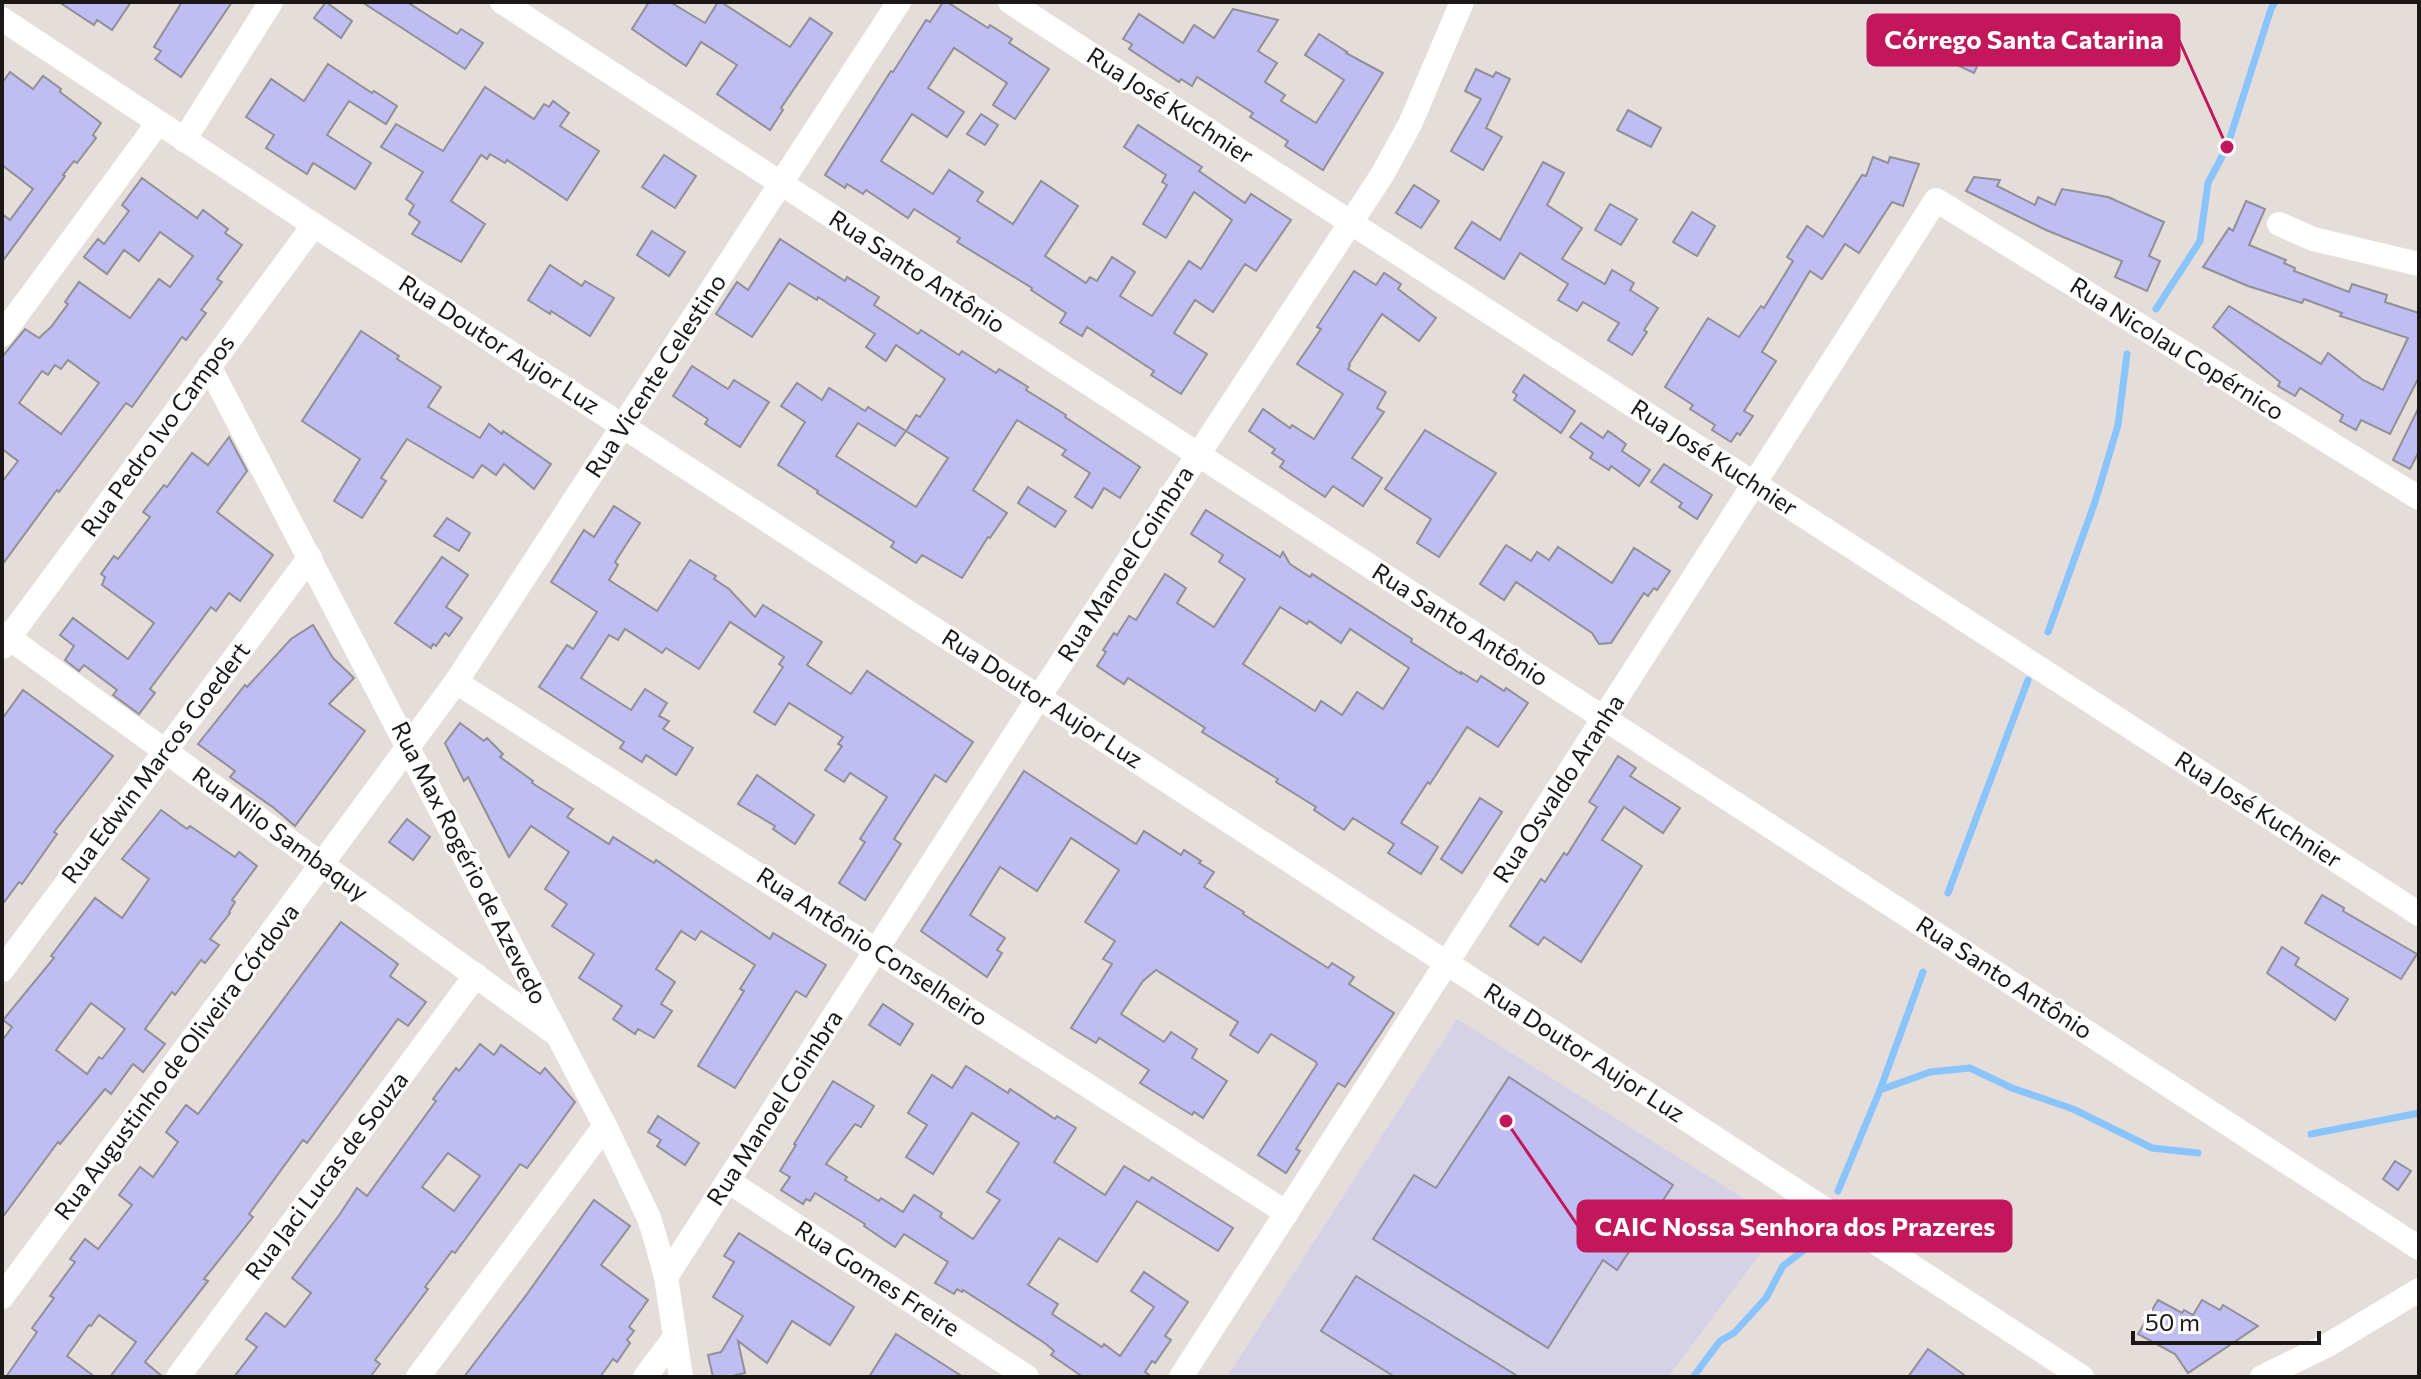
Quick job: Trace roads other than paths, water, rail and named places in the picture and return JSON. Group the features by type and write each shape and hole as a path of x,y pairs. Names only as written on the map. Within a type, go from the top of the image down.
{"street":[{"path":"184,140 271,2"},
{"name":"Rua Santo Antônio","path":"502,2 2419,1248"},
{"name":"Rua Vicente Celestino","path":"409,748 624,427 899,2"},
{"name":"Rua José Kuchnier","path":"1010,2 2419,914"},
{"name":"Rua Manoel Coimbra","path":"666,1277 1039,697 1382,175 1410,124 1462,2"},
{"name":"Rua Doutor Aujor Luz","path":"2,19 2082,1377"},
{"path":"2,335 158,123"},
{"name":"Rua Osvaldo Aranha","path":"1181,1377 1936,200"},
{"name":"Rua Nicolau Copérnico","path":"1936,200 2419,498"},
{"path":"2279,224 2325,243 2419,264"},
{"name":"Rua Pedro Ivo Campos","path":"4,639 314,225"},
{"name":"Rua Max Rogério de Azevedo","path":"209,366 605,1126 649,1218 666,1277 681,1377"},
{"name":"Rua Edwin Marcos Goedert","path":"2,970 310,557"},
{"name":"Rua Nilo Sambaquy","path":"4,639 165,751 558,1035"},
{"name":"Rua Antônio Conselheiro","path":"456,682 1287,1213"},
{"name":"Rua Augustinho de Oliveira Córdova","path":"2,1297 409,748"},
{"name":"Rua Jaci Lucas de Souza","path":"178,1377 476,975"},
{"path":"418,1377 605,1126"},
{"name":"Rua Gomes Freire","path":"728,1181 1027,1377"},
{"path":"2262,1377 2328,1345 2419,1290"},
{"path":"645,1377 675,1337"}],"waterway":[{"path":"2156,309 2200,241 2208,183 2227,147 2275,2"},
{"path":"2048,632 2095,502 2118,425 2127,354"},
{"path":"1948,893 2028,680"},
{"path":"1838,1191 1880,1090 1923,972"},
{"path":"1880,1090 1930,1072 1970,1068 2012,1088 2073,1109 2152,1148 2198,1153"},
{"path":"2311,1134 2419,1113"},
{"path":"1693,1377 1720,1341 1734,1333 1766,1298 1783,1266 1812,1244"}],"place":[{"name":"Córrego Santa Catarina","path":"2227,147"},
{"name":"CAIC Nossa Senhora dos Prazeres","path":"1506,1121"}]}
